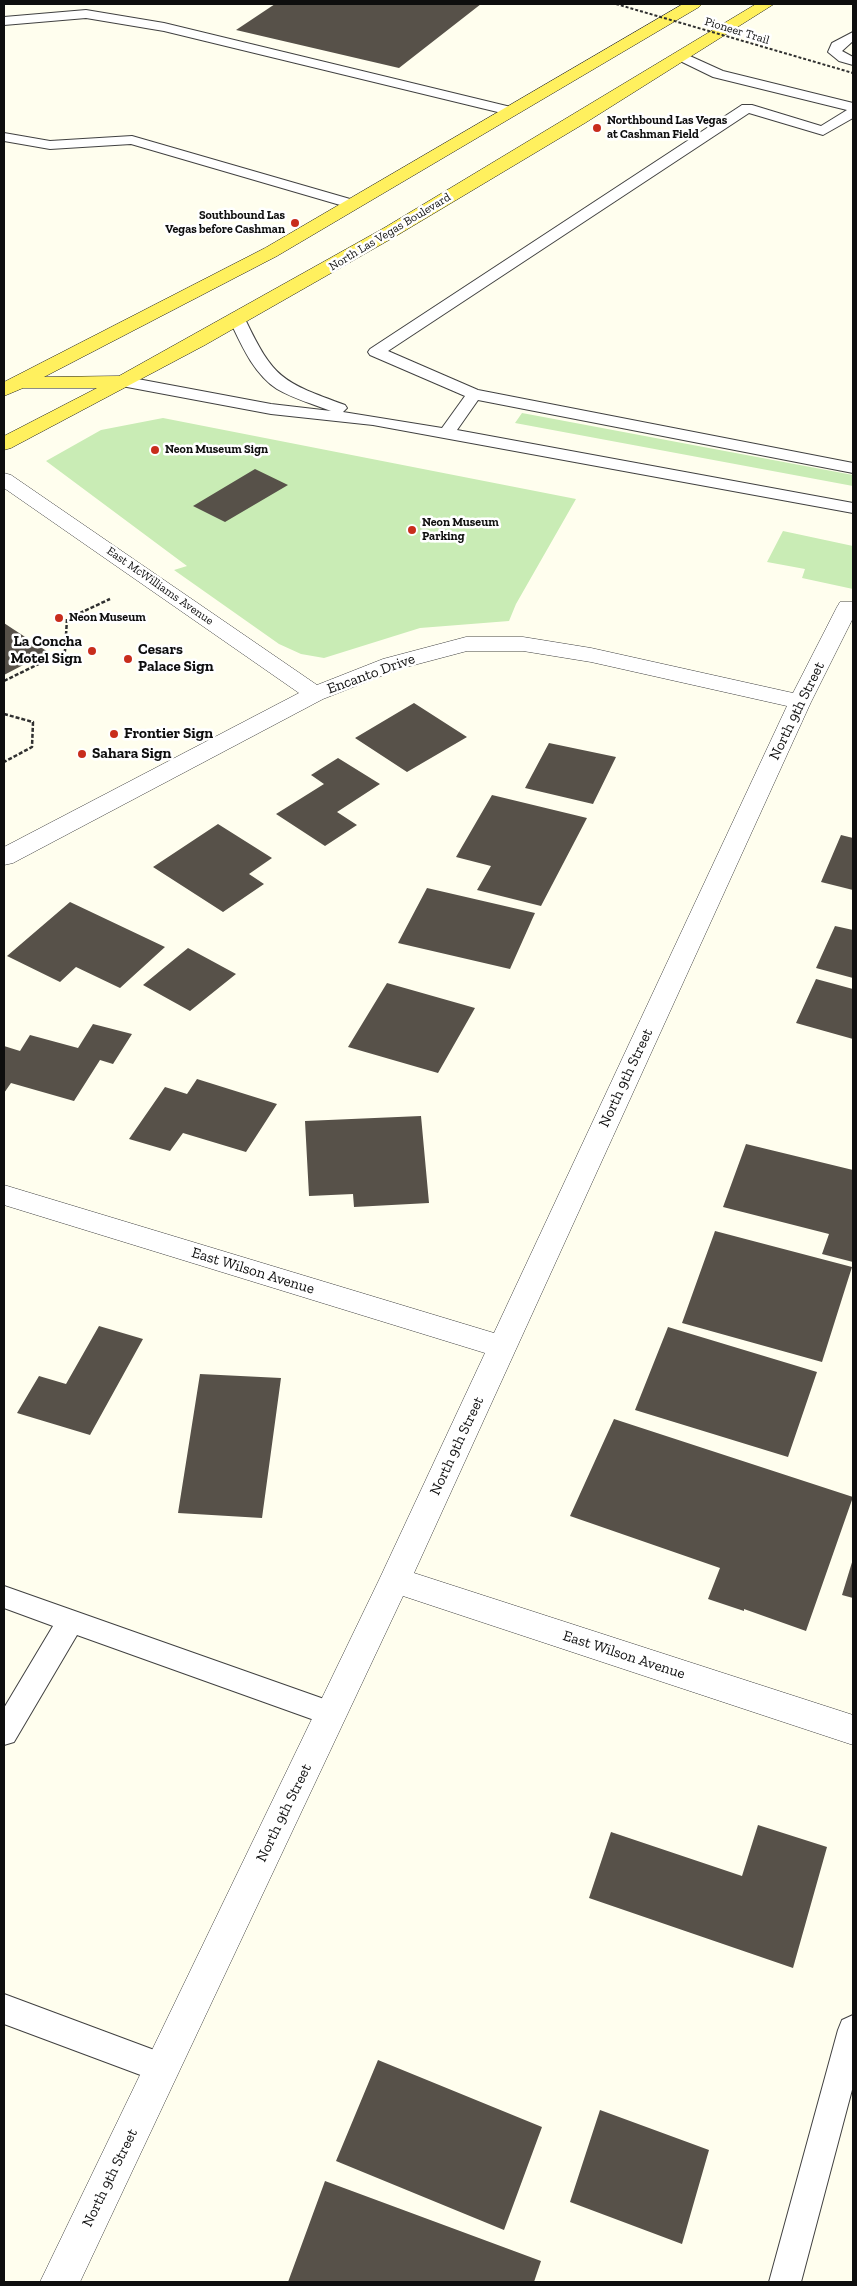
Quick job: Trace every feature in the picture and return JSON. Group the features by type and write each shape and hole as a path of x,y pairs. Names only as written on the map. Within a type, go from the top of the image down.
{"main road":[{"path":"9,384 271,252 694,4"},
{"name":"North Las Vegas Boulevard","path":"4,444 126,382 324,271 566,127 766,4"},
{"path":"510,111 529,117"},
{"path":"547,122 566,127"},
{"path":"9,384 126,382"}],"street":[{"name":"East McWilliams Avenue","path":"4,479 315,694"},
{"name":"North 9th Street","path":"60,2282 395,1580 800,702 850,608"},
{"name":"Encanto Drive","path":"4,856 315,694 391,664 466,644 523,644 591,655 800,702"},
{"name":"East Wilson Avenue","path":"4,1195 503,1346"},
{"name":"East Wilson Avenue","path":"395,1580 853,1730"}],"lane":[{"path":"4,21 86,14 164,27 510,111"},
{"path":"853,36 837,46 835,52 853,61"},
{"path":"681,56 718,74 853,107"},
{"path":"853,112 823,131 747,108 376,352 474,394 853,468"},
{"path":"4,137 50,145 132,140 352,204"},
{"path":"237,320 250,348 263,368 289,390 373,420"},
{"path":"126,382 271,409 373,420 853,508"},
{"path":"446,434 474,394"},
{"path":"4,1597 332,1714"},
{"path":"4,1733 71,1621"},
{"path":"4,2009 162,2068"},
{"path":"785,2282 853,2030"}],"path":[{"name":"Pioneer Trail","path":"616,4 853,72"},
{"path":"4,681 65,651 67,618 151,579"},
{"path":"4,714 33,722 32,747 4,762"}],"green space":[{"path":"522,413 853,475 853,486 515,423"},
{"path":"163,418 576,499 516,604 509,621 420,628 324,658 301,654 279,644 174,570 187,566 46,461 101,430"},
{"path":"783,531 853,546 853,589 802,578 805,569 767,562"}],"building":[{"path":"275,4 481,4 399,68 236,30"},
{"path":"255,469 288,485 225,522 193,506"},
{"name":"Neon Museum","path":"4,623 13,629 48,652 4,675"},
{"path":"414,703 467,737 407,772 355,738"},
{"path":"549,743 616,757 593,804 525,788"},
{"path":"338,758 380,784 337,812 357,825 325,846 276,814 324,784 311,775"},
{"path":"492,795 587,818 541,906 477,890 491,866 456,857"},
{"path":"218,824 272,858 249,874 264,884 223,912 153,867"},
{"path":"841,835 853,838 853,890 821,882"},
{"path":"427,888 535,913 510,969 398,943"},
{"path":"70,902 165,947 120,988 76,967 60,982 7,956"},
{"path":"835,926 853,930 853,978 816,968"},
{"path":"188,948 236,974 190,1011 143,985"},
{"path":"816,979 853,989 853,1039 796,1023"},
{"path":"387,983 475,1008 438,1073 348,1047"},
{"path":"93,1024 132,1034 113,1064 100,1060 74,1101 11,1083 4,1093 4,1046 20,1051 30,1035 78,1048"},
{"path":"197,1079 277,1104 246,1152 183,1133 170,1151 129,1139 165,1087 187,1094"},
{"path":"421,1116 429,1203 354,1207 353,1194 309,1196 305,1121"},
{"path":"746,1144 853,1170 853,1262 822,1254 829,1234 723,1207"},
{"path":"715,1231 852,1267 822,1362 682,1323"},
{"path":"99,1326 143,1339 90,1435 17,1413 39,1376 66,1384"},
{"path":"668,1327 817,1372 788,1457 635,1410"},
{"path":"200,1374 281,1378 262,1518 178,1513"},
{"path":"614,1419 853,1497 806,1631 744,1609 744,1611 708,1599 720,1568 570,1516"},
{"path":"853,1559 853,1598 842,1595"},
{"path":"758,1825 827,1847 793,1968 589,1898 611,1832 742,1876"},
{"path":"378,2060 542,2127 504,2230 336,2161"},
{"path":"600,2110 709,2150 682,2244 570,2202"},
{"path":"325,2181 541,2261 534,2282 288,2282"}],"place":[{"name":"Northbound Las Vegas at Cashman Field","path":"597,128"},
{"name":"Southbound Las Vegas before Cashman","path":"295,223"},
{"name":"Neon Museum Sign","path":"155,450"},
{"name":"Neon Museum Parking","path":"412,530"},
{"name":"Neon Museum","path":"59,618"},
{"name":"La Concha Motel Sign","path":"92,651"},
{"name":"Cesars Palace Sign","path":"128,659"},
{"name":"Frontier Sign","path":"114,734"},
{"name":"Sahara Sign","path":"82,754"}]}
